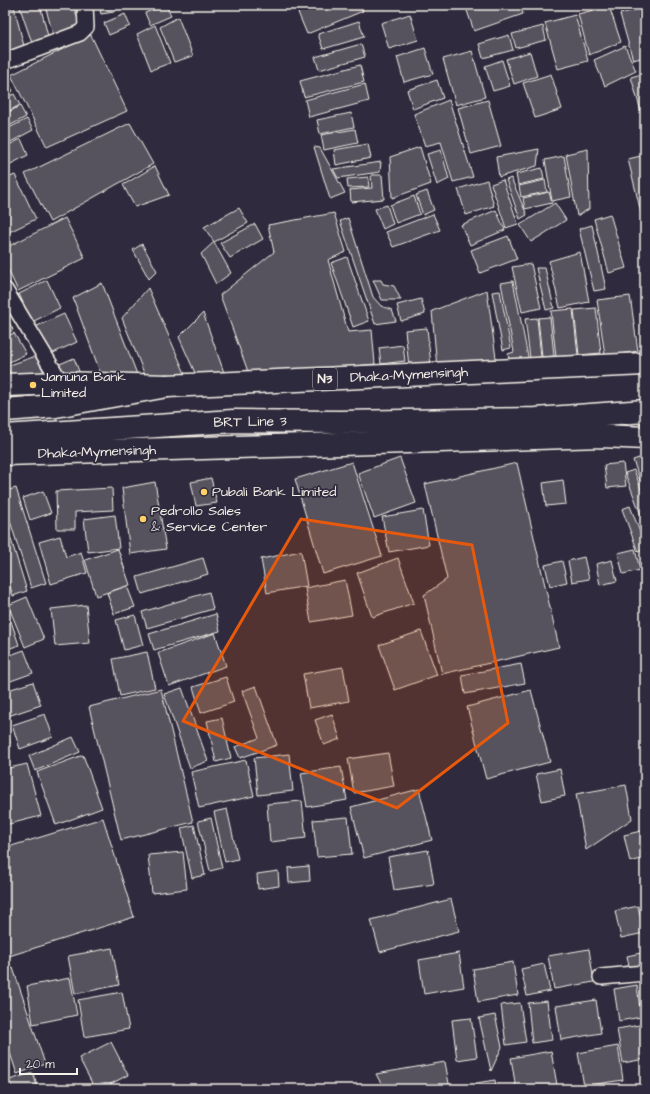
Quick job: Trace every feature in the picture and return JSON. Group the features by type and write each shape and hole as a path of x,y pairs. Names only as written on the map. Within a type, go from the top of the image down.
{"highway":[{"name":"Dhaka-Mymensingh","path":"5,384 61,383 167,386 645,364"},
{"path":"5,410 56,406 167,386"},
{"path":"536,419 645,411"},
{"path":"536,419 602,436"},
{"name":"BRT Line 3","path":"5,436 233,421 340,422 536,419"},
{"name":"Dhaka-Mymensingh","path":"5,454 602,436 645,438"}],"street":[{"path":"5,61 80,33 86,27 85,5"},
{"path":"5,290 61,383"},
{"path":"601,977 645,973"}],"highlighted area":[{"path":"301,519 472,545 508,723 397,808 183,721"}],"building":[{"path":"19,5 40,5 49,40 33,46"},
{"path":"45,5 73,5 81,27 53,35"},
{"path":"99,5 118,5 114,12 101,14"},
{"path":"165,5 171,16 150,25 145,13"},
{"path":"309,5 360,5 363,11 307,34 297,10"},
{"path":"465,5 520,5 523,14 474,31"},
{"path":"609,6 621,42 589,55 578,14"},
{"path":"14,7 25,50 5,56 5,10"},
{"path":"645,7 645,57 633,60 620,14"},
{"path":"125,14 130,26 109,35 104,23"},
{"path":"410,14 418,40 389,49 381,23"},
{"path":"575,15 588,61 558,69 545,23"},
{"path":"178,17 193,56 174,62 160,27"},
{"path":"359,21 364,37 323,49 318,34"},
{"path":"155,25 170,63 151,70 137,34"},
{"path":"543,26 546,40 516,48 512,34"},
{"path":"91,35 127,111 47,147 11,75"},
{"path":"509,35 513,50 483,58 479,44"},
{"path":"361,44 365,57 319,70 315,57"},
{"path":"625,46 636,71 605,86 594,60"},
{"path":"425,48 433,74 404,82 397,57"},
{"path":"472,51 485,97 456,105 443,59"},
{"path":"530,52 537,76 514,84 506,59"},
{"path":"502,60 510,86 493,91 485,66"},
{"path":"360,65 364,82 304,97 300,81"},
{"path":"645,73 645,125 631,77"},
{"path":"551,74 562,109 535,118 523,83"},
{"path":"7,80 13,91 5,96 5,81"},
{"path":"437,80 443,98 413,109 407,90"},
{"path":"365,84 369,101 309,117 305,100"},
{"path":"14,94 20,105 5,113 5,98"},
{"path":"449,100 473,177 453,182 441,142 425,146 414,114"},
{"path":"488,100 501,146 471,154 458,108"},
{"path":"20,106 26,117 5,128 5,114"},
{"path":"351,113 354,127 320,134 317,120"},
{"path":"27,119 33,130 5,145 5,130"},
{"path":"130,123 153,164 50,222 25,174"},
{"path":"355,129 358,143 324,150 321,135"},
{"path":"21,139 28,155 5,167 5,147"},
{"path":"368,144 371,158 336,165 334,150"},
{"path":"314,147 320,148 345,193 330,199"},
{"path":"420,147 431,184 392,198 390,157"},
{"path":"539,149 537,166 499,177 496,157"},
{"path":"588,149 589,209 577,216 566,154"},
{"path":"441,150 449,179 437,185 427,154"},
{"path":"645,155 645,229 628,159"},
{"path":"564,156 571,197 552,201 545,160"},
{"path":"381,162 380,172 338,178 333,169"},
{"path":"155,166 169,195 135,207 123,185"},
{"path":"542,168 544,179 518,185 516,174"},
{"path":"15,175 36,219 5,234 5,179"},
{"path":"371,175 382,175 384,199 351,202 350,190 372,188"},
{"path":"368,177 369,187 348,188 347,179"},
{"path":"511,178 527,215 520,219 506,180"},
{"path":"487,180 494,206 466,215 458,189"},
{"path":"503,180 518,224 506,228 491,184"},
{"path":"545,180 547,192 521,197 519,186"},
{"path":"427,191 434,210 423,215 416,195"},
{"path":"549,192 552,203 525,209 523,198"},
{"path":"414,196 420,214 396,223 390,205"},
{"path":"555,203 566,220 531,242 520,225"},
{"path":"387,205 393,224 383,229 375,209"},
{"path":"239,208 248,223 214,242 204,227"},
{"path":"496,210 505,230 470,245 461,225"},
{"path":"334,213 346,252 328,260 348,332 372,330 375,364 250,377 220,295 274,252 268,225"},
{"path":"433,214 440,230 393,247 386,232"},
{"path":"610,214 626,268 609,273 594,219"},
{"path":"65,218 85,258 18,291 5,263 5,248"},
{"path":"348,218 373,297 381,306 392,310 396,321 375,324 340,221"},
{"path":"255,224 263,239 230,258 220,243"},
{"path":"592,225 606,289 594,291 579,229"},
{"path":"508,236 517,259 480,273 471,250"},
{"path":"214,242 231,273 216,284 201,254"},
{"path":"142,244 157,271 149,279 133,250"},
{"path":"580,252 589,302 560,308 549,261"},
{"path":"347,257 369,321 353,327 331,263"},
{"path":"531,264 541,308 522,312 512,267"},
{"path":"536,268 545,268 554,308 546,310"},
{"path":"47,280 60,308 32,322 19,294"},
{"path":"373,280 381,280 383,284 394,286 401,300 382,300"},
{"path":"513,281 529,362 510,365 508,354 514,352 501,283"},
{"path":"102,283 143,390 107,391 73,298"},
{"path":"148,288 190,385 150,388 122,318"},
{"path":"487,290 497,366 437,368 432,311"},
{"path":"500,291 511,348 503,350 492,292"},
{"path":"630,296 638,351 605,356 597,300"},
{"path":"421,299 425,314 401,321 397,305"},
{"path":"596,308 601,353 579,355 574,310"},
{"path":"573,309 578,355 556,357 551,311"},
{"path":"203,313 227,381 200,384 179,337"},
{"path":"5,314 13,330 5,334"},
{"path":"64,314 77,342 49,355 35,327"},
{"path":"550,317 554,356 542,357 538,318"},
{"path":"537,318 541,357 530,358 525,319"},
{"path":"427,328 431,365 409,367 405,330"},
{"path":"14,333 26,354 5,364 5,337"},
{"path":"403,345 405,361 381,364 379,348"},
{"name":"Jamuna Bank Limited","path":"36,356 60,404 26,408 7,366"},
{"path":"74,358 88,395 55,366"},
{"path":"645,456 645,495 633,460"},
{"path":"400,458 416,503 374,518 358,473"},
{"path":"352,462 382,556 323,574 295,479"},
{"path":"517,463 559,647 442,674 424,595 447,579 425,484"},
{"path":"623,463 626,486 607,488 604,465"},
{"path":"634,470 645,500 645,514 641,515 625,473"},
{"name":"Pubali Bank Limited","path":"211,478 217,503 196,506 191,482"},
{"path":"563,480 566,504 546,506 543,483"},
{"name":"Pedrollo Sales & Service Center","path":"155,482 166,549 130,554 122,488"},
{"path":"16,488 46,583 31,588 5,505 5,491"},
{"path":"112,488 113,510 75,512 75,529 57,529 56,491"},
{"path":"43,491 51,513 30,520 23,498"},
{"path":"630,506 645,545 645,549 638,552 622,509"},
{"path":"423,510 429,545 389,552 382,517"},
{"path":"115,515 119,548 88,552 84,519"},
{"path":"5,520 27,591 13,596 5,571"},
{"path":"60,536 66,557 81,552 87,573 51,584 39,542"},
{"path":"118,549 130,585 96,596 85,560"},
{"path":"635,549 640,570 623,574 618,553"},
{"path":"301,551 307,586 267,593 261,559"},
{"path":"584,557 589,579 572,582 568,561"},
{"path":"203,558 208,574 142,594 137,577"},
{"path":"398,558 414,603 372,617 357,573"},
{"path":"612,560 617,581 600,585 596,564"},
{"path":"562,561 567,582 550,586 545,565"},
{"path":"345,580 352,615 311,622 305,588"},
{"path":"127,586 135,607 114,614 107,593"},
{"path":"209,592 213,609 147,628 142,612"},
{"path":"27,597 44,639 25,647 8,605"},
{"path":"86,605 90,643 55,646 51,609"},
{"path":"216,614 220,631 154,650 149,634"},
{"path":"135,615 143,645 124,650 116,620"},
{"path":"11,621 19,645 5,650 5,624"},
{"path":"421,631 437,675 395,690 379,645"},
{"path":"215,633 226,666 169,686 158,653"},
{"path":"24,650 33,673 5,683 5,657"},
{"path":"147,652 155,688 120,696 113,659"},
{"path":"521,664 525,683 465,694 462,675"},
{"path":"343,667 349,701 309,708 303,674"},
{"path":"226,677 234,702 201,713 193,687"},
{"path":"33,682 41,705 8,716 5,708 5,691"},
{"path":"256,686 277,745 240,758 235,747 259,738 242,691"},
{"path":"182,688 208,761 190,768 164,694"},
{"path":"161,689 193,822 121,840 89,707"},
{"path":"531,690 550,762 486,779 467,707"},
{"path":"45,714 53,737 20,749 12,725"},
{"path":"332,714 340,739 324,745 315,720"},
{"path":"222,718 231,758 216,762 207,721"},
{"path":"5,727 10,743 5,745"},
{"path":"73,737 80,752 35,771 29,756"},
{"path":"388,753 394,786 354,793 348,759"},
{"path":"289,754 293,791 258,795 254,758"},
{"path":"83,755 102,808 56,825 37,772"},
{"path":"246,760 254,796 199,808 191,772"},
{"path":"27,764 41,816 5,825 5,769"},
{"path":"341,767 347,800 307,807 301,773"},
{"path":"560,769 565,796 542,801 536,774"},
{"path":"626,785 632,819 586,850 576,794"},
{"path":"419,789 432,840 364,858 351,807"},
{"path":"302,801 306,838 270,842 267,804"},
{"path":"227,809 238,859 225,862 214,812"},
{"path":"348,817 352,854 317,857 313,820"},
{"path":"103,818 134,917 9,956 5,942 5,848"},
{"path":"211,818 222,868 210,871 198,821"},
{"path":"194,825 205,875 192,878 181,828"},
{"path":"645,830 645,858 630,862 624,835"},
{"path":"428,850 434,884 394,890 388,857"},
{"path":"183,852 187,889 152,893 148,855"},
{"path":"309,866 310,881 289,883 288,868"},
{"path":"278,871 279,886 258,889 257,874"},
{"path":"451,899 459,931 380,952 371,920"},
{"path":"638,906 644,933 621,938 615,911"},
{"path":"112,948 119,985 75,994 68,956"},
{"path":"589,949 594,982 554,989 548,956"},
{"path":"459,953 464,987 424,994 419,960"},
{"path":"641,953 643,968 630,971 627,956"},
{"path":"513,962 518,995 478,1002 473,969"},
{"path":"544,964 550,991 527,996 521,969"},
{"path":"13,968 45,1064 17,1074 5,1038 5,971"},
{"path":"70,978 77,1015 33,1024 27,986"},
{"path":"637,985 641,1017 619,1021 614,989"},
{"path":"122,992 129,1029 84,1037 78,1000"},
{"path":"596,1000 601,1033 561,1040 556,1006"},
{"path":"547,1001 552,1040 532,1043 528,1003"},
{"path":"520,1003 526,1042 506,1045 501,1005"},
{"path":"495,1015 502,1047 491,1071 479,1018"},
{"path":"471,1018 477,1057 457,1060 452,1020"},
{"path":"645,1024 645,1059 623,1063 617,1029"},
{"path":"111,1042 128,1075 101,1089 95,1089 79,1058"},
{"path":"618,1046 623,1080 584,1086 578,1053"},
{"path":"551,1051 557,1085 531,1089 516,1089 511,1058"},
{"path":"445,1062 450,1089 384,1089 376,1074"},
{"path":"33,1073 38,1089 12,1089 9,1080"},
{"path":"495,1080 496,1089 477,1089 476,1083"}],"place":[{"name":"Jamuna Bank Limited","path":"33,385"},
{"name":"Pubali Bank Limited","path":"204,492"},
{"name":"Pedrollo Sales & Service Center","path":"143,519"}]}
